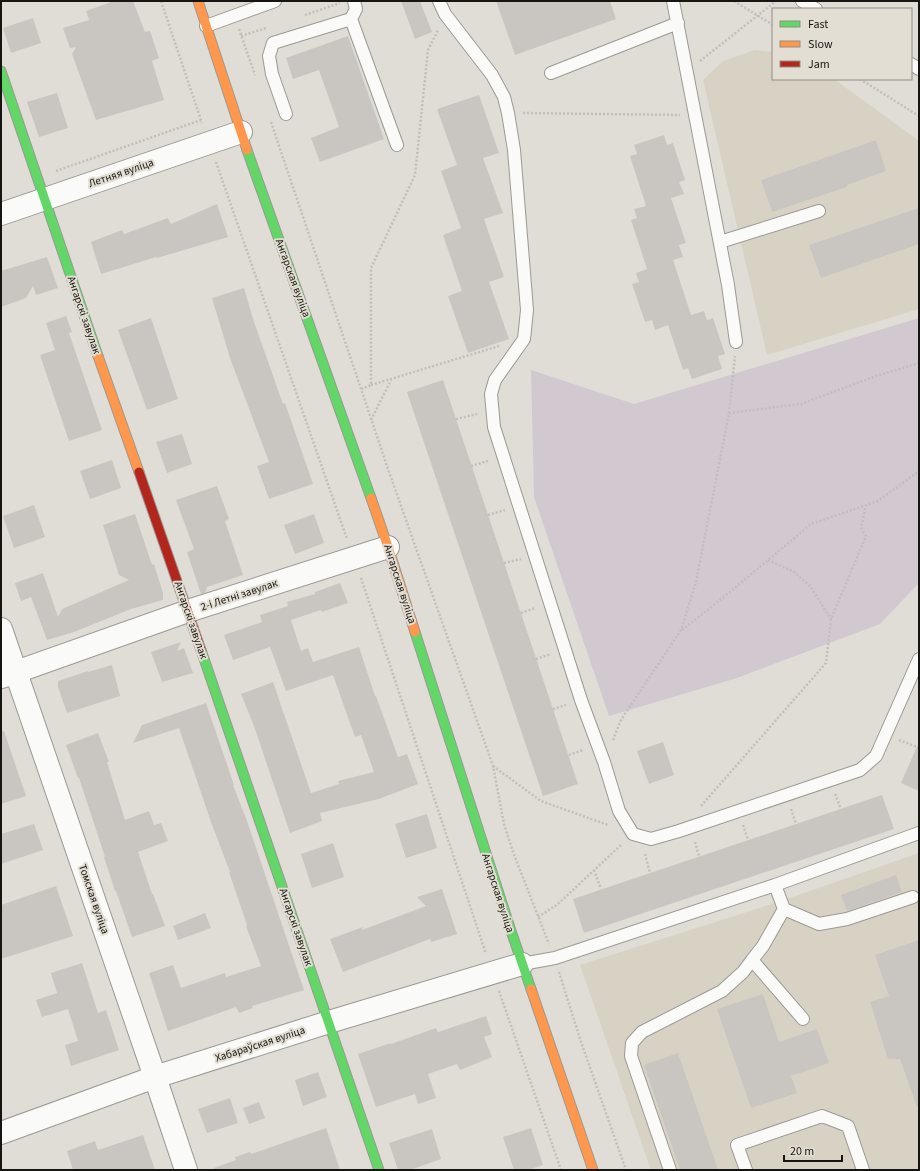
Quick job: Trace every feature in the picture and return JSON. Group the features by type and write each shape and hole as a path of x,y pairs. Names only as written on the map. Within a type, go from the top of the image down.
{"main road":[{"name":"Ангарская вуліца","path":"198,1 241,132 388,547 510,928 593,1170"},
{"name":"Ангарскі завулак","path":"1,71 379,1170"}],"street":[{"name":"Летняя вуліца","path":"1,214 241,132"},
{"name":"2-і Летні завулак","path":"8,675 188,611 388,547"},
{"name":"Томская вуліца","path":"1,629 8,675 155,1077 186,1170"},
{"name":"Хабараўская вуліца","path":"1,1133 155,1077 329,1022 522,964"}],"lane":[{"path":"206,26 234,16 254,5 276,1"},
{"path":"354,1 356,9 351,20 397,145"},
{"path":"439,1 445,14 492,75 504,97 514,150 527,310 524,338 495,380 491,394 494,427 579,692 604,762 619,811 634,834 651,839 860,770 876,756 919,660"},
{"path":"673,1 728,285 736,342"},
{"path":"802,1 814,8"},
{"path":"286,114 272,74 269,56 273,43 351,20"},
{"path":"551,73 678,23"},
{"path":"720,242 819,211"},
{"path":"522,964 555,958 775,885 919,833"},
{"path":"775,885 784,909 819,924 847,919 913,897"},
{"path":"670,1170 631,1056 632,1043 642,1032 722,991 743,972 763,946 784,909"},
{"path":"752,960 803,1019"},
{"path":"746,1170 737,1145 822,1116 848,1126 863,1170"}],"path":[{"path":"161,1 354,559 492,972 561,1170"},
{"path":"734,1 772,24"},
{"path":"687,71 776,1"},
{"path":"371,385 371,268 415,175 428,50 445,14"},
{"path":"234,16 257,82"},
{"path":"862,80 919,116"},
{"path":"508,113 695,115"},
{"path":"270,119 371,420 493,766 504,824 513,852 555,958 626,1170"},
{"path":"37,177 201,120"},
{"path":"361,389 524,338"},
{"path":"604,762 621,720 681,630 696,582 729,414 736,342"},
{"path":"729,414 801,404 876,376 919,363"},
{"path":"371,420 391,379"},
{"path":"456,419 493,410"},
{"path":"681,630 730,592 811,524 878,501 919,471"},
{"path":"700,807 826,663 831,619 866,536 861,528 866,505"},
{"path":"768,560 794,572 810,586 831,619"},
{"path":"493,766 541,801 634,834 558,904 538,917"},
{"path":"594,870 601,890"}],"shaded area":[{"path":"755,50 772,52 772,80 835,80 919,141 919,309 767,355 703,80 723,61"},
{"path":"919,318 919,583 880,624 737,678 609,716 534,497 531,370 634,404"},
{"path":"919,853 919,1170 651,1170 580,965 781,901"}],"building":[{"path":"114,1 133,1 145,32 150,31 159,58 152,61 164,100 96,120 72,54 76,47 70,48 63,28 89,20 86,11"},
{"path":"401,1 420,1 432,32 415,39"},
{"path":"496,1 610,1 616,19 515,55"},
{"path":"33,18 41,43 11,53 3,28"},
{"path":"348,36 384,139 320,162 311,138 339,127 319,70 293,79 286,58"},
{"path":"57,93 68,128 39,137 27,102"},
{"path":"479,95 499,153 483,158 503,213 484,219 504,277 489,282 509,339 468,353 448,296 462,291 443,235 461,228 441,171 457,165 437,109"},
{"path":"664,135 667,145 673,143 685,180 679,182 684,194 671,198 686,243 679,245 683,257 673,260 691,315 704,311 707,320 713,318 725,354 718,356 722,369 692,379 688,368 683,370 668,325 655,330 652,320 645,322 632,284 639,282 636,273 647,269 631,220 637,218 634,209 646,206 630,156 637,154 634,145"},
{"path":"876,140 886,171 847,185 847,187 772,212 761,180"},
{"path":"217,204 228,237 101,274 91,242 122,230 124,234 168,218 171,224"},
{"path":"919,208 919,244 821,278 809,245"},
{"path":"47,257 58,288 36,295 33,286 26,298 1,307 1,271"},
{"path":"244,288 254,322 283,404 285,403 313,484 269,499 257,466 269,462 230,358 212,298"},
{"path":"66,316 72,332 69,333 102,430 69,441 40,355 55,350 46,323"},
{"path":"151,318 178,399 147,410 118,330"},
{"path":"443,380 578,784 543,796 407,392"},
{"path":"182,434 192,464 167,473 156,442"},
{"path":"112,460 121,488 90,499 80,471"},
{"path":"217,486 229,519 225,521 243,575 207,587 205,593 201,594 187,552 194,549 176,500"},
{"path":"34,505 45,537 14,548 3,516"},
{"path":"135,514 152,565 154,564 163,593 163,600 131,609 74,632 47,640 31,597 21,601 15,583 43,573 58,617 62,609 129,580 119,575 103,525"},
{"path":"314,514 324,543 295,554 284,525"},
{"path":"340,583 348,603 291,620 301,651 308,648 313,662 359,647 375,696 398,757 407,754 418,784 379,799 320,813 322,821 290,833 254,726 241,694 273,682 311,793 339,784 338,781 374,772 361,735 355,737 333,675 286,691 270,647 233,660 224,635 262,622 260,615 288,606 287,602 315,594 315,592"},
{"path":"181,642 177,651 184,648 193,673 162,682 151,652"},
{"path":"112,665 120,696 67,713 58,687 58,681"},
{"path":"206,703 304,990 252,1006 253,1008 239,1013 236,1007 168,1031 149,973 173,965 181,988 225,973 226,977 261,966 246,926 247,925 230,872 211,822 179,728 133,743 142,725"},
{"path":"1,731 4,731 26,796 1,804"},
{"path":"98,733 109,762 107,762 125,820 149,811 154,825 161,823 168,841 138,852 152,894 165,926 132,937 115,891 79,778 66,745"},
{"path":"663,742 674,775 649,784 637,751"},
{"path":"919,742 919,791 901,783"},
{"path":"882,795 894,829 584,933 573,899"},
{"path":"427,814 437,848 406,858 395,824"},
{"path":"34,824 43,850 1,864 1,834"},
{"path":"333,843 344,877 312,888 301,854"},
{"path":"896,875 902,892 847,911 841,895"},
{"path":"56,886 73,936 1,959 1,905"},
{"path":"442,889 457,934 431,942 430,939 343,972 330,939 363,927 362,930 426,906 417,897"},
{"path":"205,913 211,928 178,940 173,926"},
{"path":"919,940 919,1107 917,1107 900,1059 888,1059 870,1002 889,996 875,955"},
{"path":"82,963 98,1013 106,1010 119,1050 71,1066 65,1045 78,1041 68,1009 42,1017 36,1000 57,993 51,973"},
{"path":"763,994 779,1042 817,1029 829,1063 791,1076 797,1093 751,1108 717,1009"},
{"path":"486,1016 492,1034 484,1037 492,1057 460,1070 457,1064 428,1074 436,1098 418,1104 415,1094 376,1107 358,1054 436,1028 438,1032"},
{"path":"678,1053 718,1170 680,1170 644,1065"},
{"path":"318,1072 327,1097 303,1106 295,1080"},
{"path":"230,1098 238,1123 207,1133 198,1109"},
{"path":"259,1102 265,1118 249,1124 243,1108"},
{"path":"326,1128 340,1170 214,1170 214,1168 236,1160 235,1157 250,1152 251,1154"},
{"path":"531,1128 543,1165 528,1170 514,1170 503,1137"},
{"path":"432,1129 441,1159 410,1170 398,1170 389,1143"},
{"path":"143,1135 155,1170 73,1170 67,1151 95,1141 98,1150"}],"traffic: fast":[{"path":"1,71 98,356"},
{"path":"247,150 371,498"},
{"path":"415,632 531,989"},
{"path":"201,650 379,1170"}],"traffic: slow":[{"path":"198,1 247,150"},
{"path":"98,356 139,472"},
{"path":"371,498 415,632"},
{"path":"531,989 593,1170"}],"traffic: jam":[{"path":"139,472 201,650"}]}
